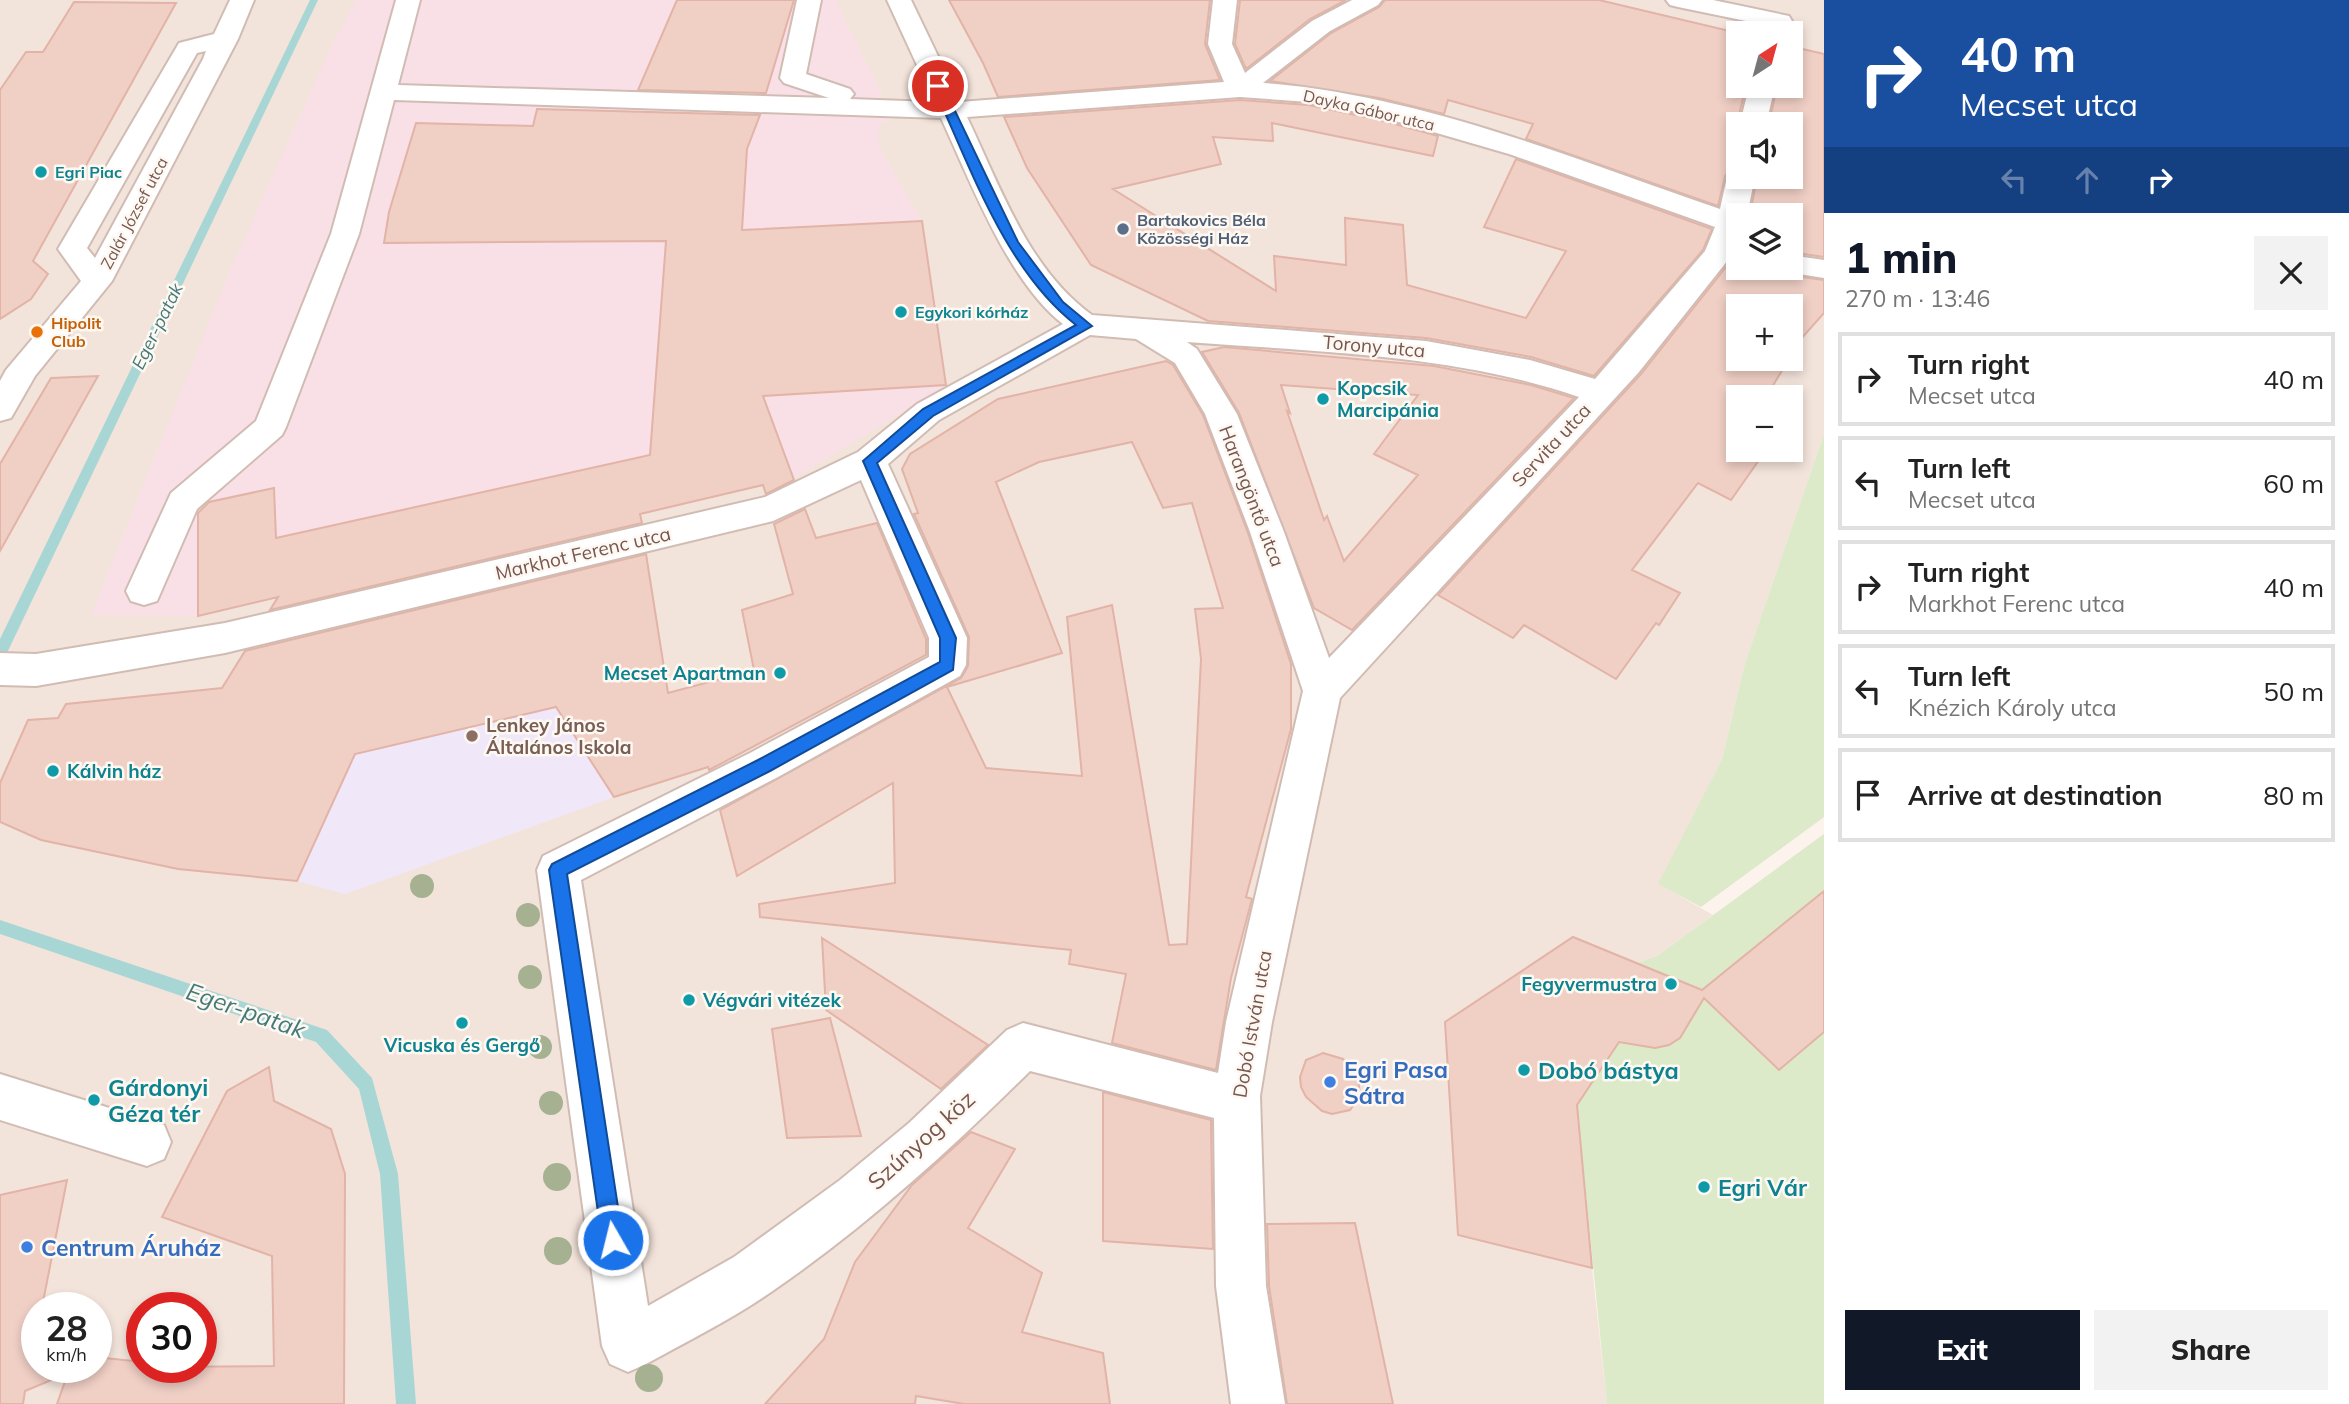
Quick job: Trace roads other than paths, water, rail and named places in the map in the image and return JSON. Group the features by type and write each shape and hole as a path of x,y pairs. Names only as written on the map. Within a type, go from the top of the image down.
{"street":[{"name":"Zalár József utca","path":"0,410 11,370 97,281 226,39 242,0"},
{"path":"144,591 183,502 270,427 345,234 408,0"},
{"path":"809,0 793,78 880,108"},
{"path":"900,0 1013,242 1058,305 1085,326"},
{"path":"1225,0 1220,44 1240,89 1321,26 1370,0"},
{"path":"1678,0 1781,18"},
{"path":"97,281 72,249 188,48 226,39"},
{"path":"1220,44 1288,52"},
{"name":"Dayka Gábor utca","path":"383,92 950,110 1240,89 1308,94 1390,111 1518,148 1726,221"},
{"name":"Servita utca","path":"1322,691 1726,257"},
{"path":"1803,266 1824,269"},
{"name":"Torony utca","path":"1085,326 1427,350 1497,362 1566,380 1599,392"},
{"name":"Markhot Ferenc utca","path":"19,670 225,638 773,508 870,461 928,412 1085,326"},
{"name":"Harangöntő utca","path":"1143,329 1186,356 1221,414 1268,532 1322,691"},
{"name":"Szúnyog köz","path":"870,461 948,638 947,665 764,765 558,870 628,1346 752,1275 857,1197 926,1140 1023,1046 1237,1101"},
{"name":"Dobó István utca","path":"1258,1404 1241,1286 1237,1101 1249,1022 1322,691"},
{"path":"0,1097 147,1142"}],"waterway":[{"name":"Eger-patak","path":"0,653 314,0"},
{"name":"Eger-patak","path":"0,927 321,1036 366,1084 389,1174 406,1404"}],"place":[{"name":"Egri Piac","path":"41,172"},
{"name":"Bartakovics Béla Közösségi Ház","path":"1123,229"},
{"name":"Egykori kórház","path":"901,312"},
{"name":"Hipolit Club","path":"37,332"},
{"name":"Kopcsik Marcipánia","path":"1323,399"},
{"name":"Mecset Apartman","path":"780,673"},
{"name":"Lenkey János Általános Iskola","path":"472,736"},
{"name":"Kálvin ház","path":"53,771"},
{"name":"Fegyvermustra","path":"1671,984"},
{"name":"Végvári vitézek","path":"689,1000"},
{"name":"Vicuska és Gergő","path":"462,1023"},
{"name":"Dobó bástya","path":"1524,1070"},
{"name":"Egri Pasa Sátra","path":"1330,1082"},
{"name":"Gárdonyi Géza tér","path":"94,1100"},
{"name":"Egri Vár","path":"1704,1187"},
{"name":"Centrum Áruház","path":"27,1247"}]}
